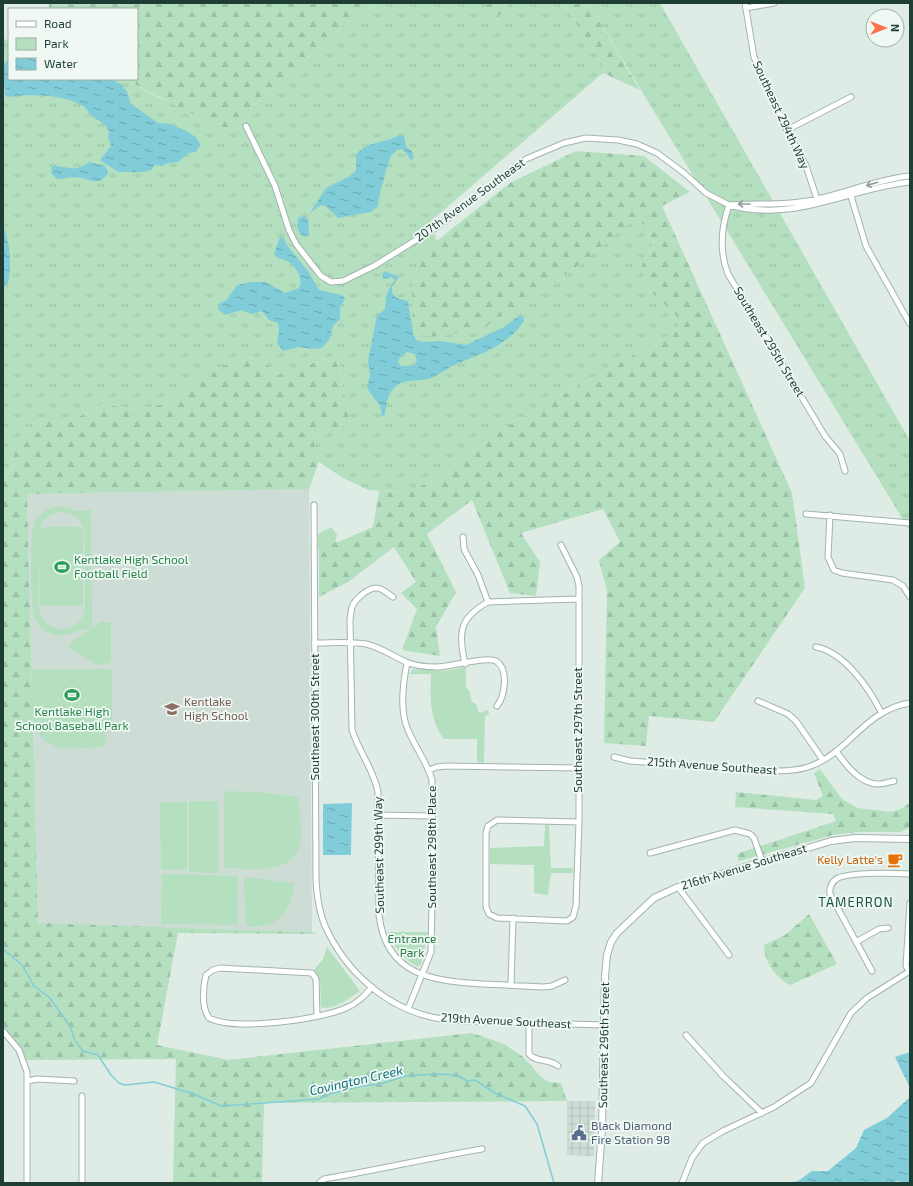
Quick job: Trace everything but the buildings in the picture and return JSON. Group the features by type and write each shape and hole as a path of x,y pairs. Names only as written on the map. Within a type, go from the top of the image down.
{"street":[{"path":"745,6 774,3"},
{"name":"Southeast 294th Way","path":"745,6 754,57 787,130 806,166 818,201"},
{"path":"787,130 851,97"},
{"name":"207th Avenue Southeast","path":"246,126 275,186 289,230 296,244 321,276 331,282 343,281 374,266 437,227 526,159 564,143 586,138 618,140 637,144 657,153 684,173 706,193 729,205 747,210 770,211 803,207 818,201 850,193 910,182"},
{"name":"207th Avenue Southeast","path":"850,193 880,181 910,176"},
{"path":"850,193 866,246 910,324"},
{"name":"Southeast 295th Street","path":"729,205 724,217 722,239 724,261 728,274 825,436 840,454 846,471"},
{"name":"Southeast 300th Street","path":"314,505 316,880 318,902 326,928"},
{"path":"806,514 910,523"},
{"path":"830,515 828,558 834,570 842,574 898,582 910,596"},
{"path":"463,538 464,549 478,575 488,602"},
{"name":"Southeast 297th Street","path":"513,918 562,921 573,917 577,901 579,768 578,599 577,577 561,545"},
{"name":"Southeast 299th Way","path":"393,597 382,589 376,587 357,599 352,606 350,620 352,730 356,745 376,782 378,792 378,890 380,927 390,949 395,956 422,976"},
{"path":"465,664 462,649 463,626 466,618 475,609 488,602 578,599"},
{"path":"314,643 351,642 367,644 408,663 436,667 452,666 489,659 499,664 504,674 503,694 497,706"},
{"path":"816,647 827,649 841,660 872,694 881,712"},
{"name":"Southeast 298th Place","path":"408,663 404,684 405,722 408,731 429,770 433,791 432,944 428,961 408,1009"},
{"path":"758,701 788,714 796,721 823,760"},
{"name":"215th Avenue Southeast","path":"614,757 630,760 768,771 810,767 836,751 881,712 898,705 910,703"},
{"path":"836,751 844,763 866,781 878,784 894,781"},
{"path":"429,770 446,766 579,768"},
{"path":"379,815 432,816"},
{"path":"511,985 513,918 497,918 489,914 486,907 486,833 491,823 497,820 578,822"},
{"path":"650,853 729,830 735,830 750,834 754,838 762,861"},
{"name":"216th Avenue Southeast","path":"616,933 654,898 678,886 842,839 910,839"},
{"path":"872,971 830,894 830,887 838,878 878,873 910,874"},
{"path":"678,886 729,956"},
{"path":"682,1183 692,1158 703,1143 723,1131 762,1113 801,1091 811,1083 851,1013 867,998 909,971 906,966 910,903"},
{"name":"219th Avenue Southeast","path":"326,928 349,964 372,987 408,1009 449,1020 604,1025"},
{"path":"856,942 879,929 888,928"},
{"name":"Southeast 296th Street","path":"598,1183 602,1129 607,955 611,942 616,933"},
{"path":"317,1016 316,979 315,975 308,971 216,968 206,975 204,1006 210,1018 214,1020 253,1023 280,1023 317,1016 348,1008 361,999 372,987"},
{"path":"422,976 451,982 511,985 552,986 565,980"},
{"path":"529,1023 529,1054 535,1059 550,1061 558,1066"},
{"path":"3,1031 12,1040 24,1060 28,1081 27,1183"},
{"path":"686,1035 723,1076 762,1113"},
{"path":"28,1081 38,1079 74,1081"},
{"path":"82,1096 82,1183"},
{"path":"321,1181 435,1157 482,1149"}],"shaded area":[{"name":"Kentlake High School","path":"309,489 312,932 38,924 27,494"},
{"path":"567,1101 595,1101 594,1156 567,1155"}],"green space":[{"path":"49,3 378,3 344,25 242,114 241,134 215,125 126,80 138,80 138,8 49,8"},
{"path":"378,3 487,3 494,22 510,3 563,3 597,54 603,73 431,221 437,243 420,254 412,290 538,294 584,261 633,219 647,226 653,245 642,264 647,288 675,314 680,329 500,430 444,475 406,493 368,490 343,478 319,462 312,434 350,424 337,355 278,375 259,356 223,366 190,384 167,403 139,410 103,404 67,423 39,419 13,447 14,466 3,480 3,39 8,40 8,80 126,80 158,97 241,133 242,114 344,25"},
{"path":"484,3 510,3 494,22"},
{"path":"563,3 588,3 640,90 603,73 597,54"},
{"path":"588,3 660,3 910,441 910,531"},
{"path":"576,151 644,156 690,192 662,206 792,493 805,588 714,722 649,716 646,746 604,743 607,591 599,560 620,542 603,509 521,533 540,562 536,596 510,593 472,500 427,534 456,592 436,627 440,656 402,650 417,609 401,593 416,582 394,547 348,582 319,597 319,541 338,542 373,527 379,491 406,493 444,475 500,430 680,329 675,314 647,288 642,264 653,245 647,226 633,219 584,261 538,294 478,330 430,337 413,332 412,290 420,254 510,183"},
{"path":"337,355 350,424 312,434 319,462 309,489 27,494 38,923 312,932 317,934 178,933 157,1045 228,1060 472,1033 504,1044 522,1056 541,1077 549,1082 561,1083 567,1101 264,1103 262,1183 173,1183 176,1059 24,1060 3,1031 3,480 14,467 13,447 39,419 67,423 103,404 139,410 167,403 190,384 223,366 259,356 278,375"},
{"path":"61,506 77,511 91,510 92,628 101,622 111,623 111,661 107,664 98,665 69,648 69,644 91,629 66,635 55,635 47,632 39,626 35,619 31,586 31,555 34,523 42,513","holes":["61,512 71,514 78,519 82,524 84,530 85,539 85,606 83,616 78,623 63,629 55,628 48,624 42,617 39,607 39,530 40,606 83,606 83,529 79,529 79,527 44,527 43,529 40,529 45,519 50,515"]},
{"path":"331,527 337,534 335,543 318,550 318,534"},
{"path":"466,667 466,687 470,692 471,701 476,704 479,713 488,710 489,714 485,716 484,763 477,762 477,739 444,739 439,731 433,716 430,691 431,674 409,674 413,669 443,671"},
{"name":"Kentlake High School Baseball Park","path":"32,669 112,669 112,729 105,729 106,743 103,747 67,749 50,743 41,736 36,727 31,705"},
{"path":"820,769 842,799 858,808 891,812 901,809 910,803 910,827 901,832 859,832 833,835 739,861 737,855 742,852 836,821 833,814 735,807 736,792 816,800 823,796 814,773"},
{"path":"227,791 257,792 298,797 301,838 296,855 289,862 269,868 224,868 224,794"},
{"path":"189,801 218,801 218,873 189,872"},
{"path":"160,802 187,802 187,869 161,870"},
{"path":"545,825 549,825 551,868 573,868 573,873 551,873 548,895 534,893 534,865 490,864 490,848 544,846"},
{"path":"162,874 238,876 237,925 161,924"},
{"path":"247,877 294,883 290,903 281,917 266,925 246,926 244,880"},
{"path":"809,914 837,964 790,985 780,978 772,969 766,957 764,945 785,935"},
{"name":"Entrance Park","path":"388,932 428,932 421,965 416,966 402,955 395,947"},
{"path":"327,947 360,991 336,1006 325,1008 321,1007 320,981 314,970 323,959"}],"water":[{"path":"8,61 8,80 116,81 126,90 130,103 158,123 170,124 196,137 200,144 196,152 189,153 178,162 168,163 162,166 155,165 151,170 144,172 118,172 100,160 111,146 108,137 109,131 106,126 92,116 84,107 66,99 36,95 8,97 5,95 3,64"},
{"path":"399,135 404,136 406,146 412,152 414,158 411,160 401,149 397,150 390,157 379,196 378,206 371,212 338,218 326,206 321,205 310,213 326,188 350,176 356,171 356,155 361,150 371,144 388,140"},
{"path":"90,162 105,166 108,173 104,178 97,181 80,177 57,179 51,173 52,166 74,169"},
{"path":"304,216 308,219 309,235 305,236 300,234 297,226 298,218"},
{"path":"3,226 9,246 10,261 8,283 3,287"},
{"path":"280,237 284,238 286,244 308,271 319,290 341,295 345,298 340,308 340,319 333,326 329,340 322,348 311,349 299,347 283,351 277,343 279,331 278,323 269,320 262,311 251,314 241,310 225,315 218,309 220,303 227,300 237,285 250,282 265,282 285,293 299,288 300,277 296,269 290,263 274,254"},
{"path":"385,271 399,277 392,287 392,293 397,298 408,301 413,333 416,340 423,342 439,341 466,345 504,327 519,316 523,317 524,321 517,330 501,344 492,349 452,366 431,378 401,383 389,394 385,415 382,416 380,406 367,388 370,375 368,361 377,315 385,308 386,297 395,280 391,277 387,279 383,278 382,274","holes":["407,352 415,354 417,361 413,366 402,366 398,363 399,359"]},
{"path":"352,803 351,855 323,855 323,804"},
{"path":"910,1052 910,1088 895,1057"},
{"path":"910,1097 910,1183 897,1181 893,1183 785,1183 798,1181 812,1171 828,1171 856,1148 864,1130 887,1118"}],"waterway":[{"name":"Covington Creek","path":"3,949 22,965 34,986 49,997 70,1026 75,1041 83,1051 98,1055 111,1075 119,1083 125,1085 154,1082 194,1094 221,1106 319,1099 332,1093 362,1086 381,1084 405,1076 435,1074 457,1075 467,1081 475,1080 495,1093 525,1106 537,1124 554,1183"}],"place":[{"name":"Kentlake High School Football Field","path":"62,567"},
{"name":"Kentlake High School Baseball Park","path":"72,695"},
{"name":"Kentlake High School","path":"172,709"},
{"name":"Kelly Latte's","path":"895,860"},
{"name":"Black Diamond Fire Station 98","path":"579,1133"}],"district":[{"name":"TAMERRON","path":"856,902"}]}
